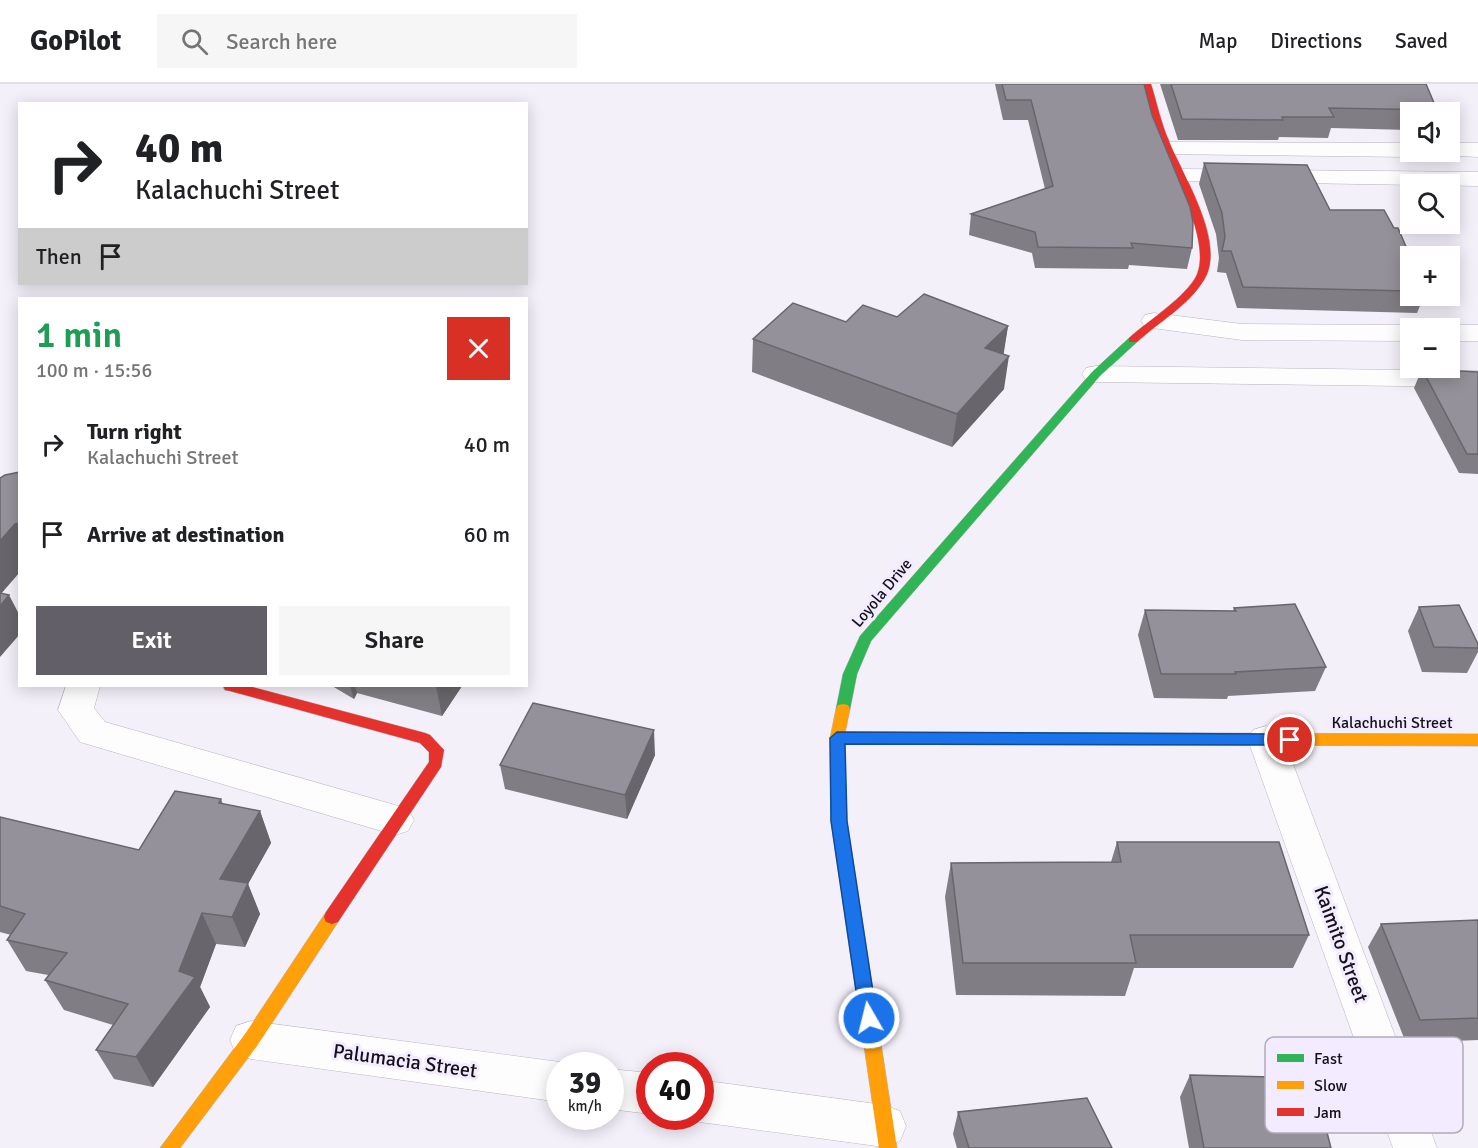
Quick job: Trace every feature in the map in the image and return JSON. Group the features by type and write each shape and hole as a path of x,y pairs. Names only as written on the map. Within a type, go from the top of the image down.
{"street":[{"name":"Loyola Drive","path":"886,1137 839,821 837,738 850,674 865,639 905,590 1096,374 1200,279 1205,258 1202,234 1182,176 1167,149 1147,84"},
{"path":"1167,149 1400,150"},
{"path":"1460,150 1478,150"},
{"path":"1182,176 1478,179"},
{"path":"1154,321 1242,332 1400,333"},
{"path":"1460,333 1478,333"},
{"path":"1096,374 1478,379"},
{"path":"83,687 76,710 93,732 395,820"},
{"path":"169,1148 252,1040 395,820 436,763 436,750 425,740 234,687"},
{"name":"Kalachuchi Street","path":"837,738 1478,740"},
{"name":"Kaimito Street","path":"1266,740 1374,1037"},
{"name":"Palumacia Street","path":"252,1040 546,1080"},
{"path":"714,1104 886,1137"},
{"name":"Kaimito Street","path":"1410,1133 1415,1148"}],"building":[{"path":"1002,84 1144,84 1152,115 1190,207 1193,222 1192,248 1131,243 1133,248 1038,247 1035,232 971,214 1053,186 1031,100 1006,100"},
{"path":"1171,84 1426,84 1434,102 1400,102 1400,109 1329,108 1334,117 1282,117 1283,120 1182,119"},
{"path":"1204,163 1307,165 1330,210 1384,210 1394,228 1398,228 1406,246 1400,246 1400,291 1243,287 1231,251 1222,251 1225,237 1222,213"},
{"path":"924,294 1008,326 985,348 1009,356 957,414 753,339 793,303 846,322 863,305 897,317"},
{"path":"1460,371 1478,372 1478,454 1467,454 1427,378 1460,378"},
{"path":"18,472 18,523 0,541 0,478"},
{"path":"0,593 9,595 0,606"},
{"path":"1295,604 1326,667 1235,672 1236,674 1161,674 1145,610 1236,611 1234,608"},
{"path":"1459,605 1478,648 1434,647 1419,607"},
{"path":"533,703 654,730 625,795 500,765"},
{"path":"175,791 221,799 219,803 260,811 220,879 248,883 232,917 202,913 179,971 195,977 136,1057 96,1050 128,1004 45,980 67,953 7,940 25,914 0,906 0,817 139,850"},
{"path":"1117,842 1279,842 1309,935 1130,935 1136,963 963,963 951,863 1121,862"},
{"path":"1478,920 1478,1018 1420,1020 1381,924"},
{"path":"1190,1075 1265,1077 1265,1133 1327,1133 1331,1148 1204,1148"},
{"path":"1087,1098 1112,1148 969,1148 958,1112"}],"traffic: fast":[{"path":"843,709 850,674 865,639 1096,374 1133,340"},
{"path":"837,738 1195,739"}],"traffic: slow":[{"path":"843,709 837,738 839,821 888,1148"},
{"path":"1195,739 1478,740"},
{"path":"169,1148 251,1040 332,917"}],"traffic: jam":[{"path":"1133,340 1197,283 1205,262 1201,229 1196,212 1165,142 1147,84"},
{"path":"234,687 425,739 437,750 436,763 332,917"}],"route":[{"path":"869,1018 839,821 837,738 1290,740"}]}
